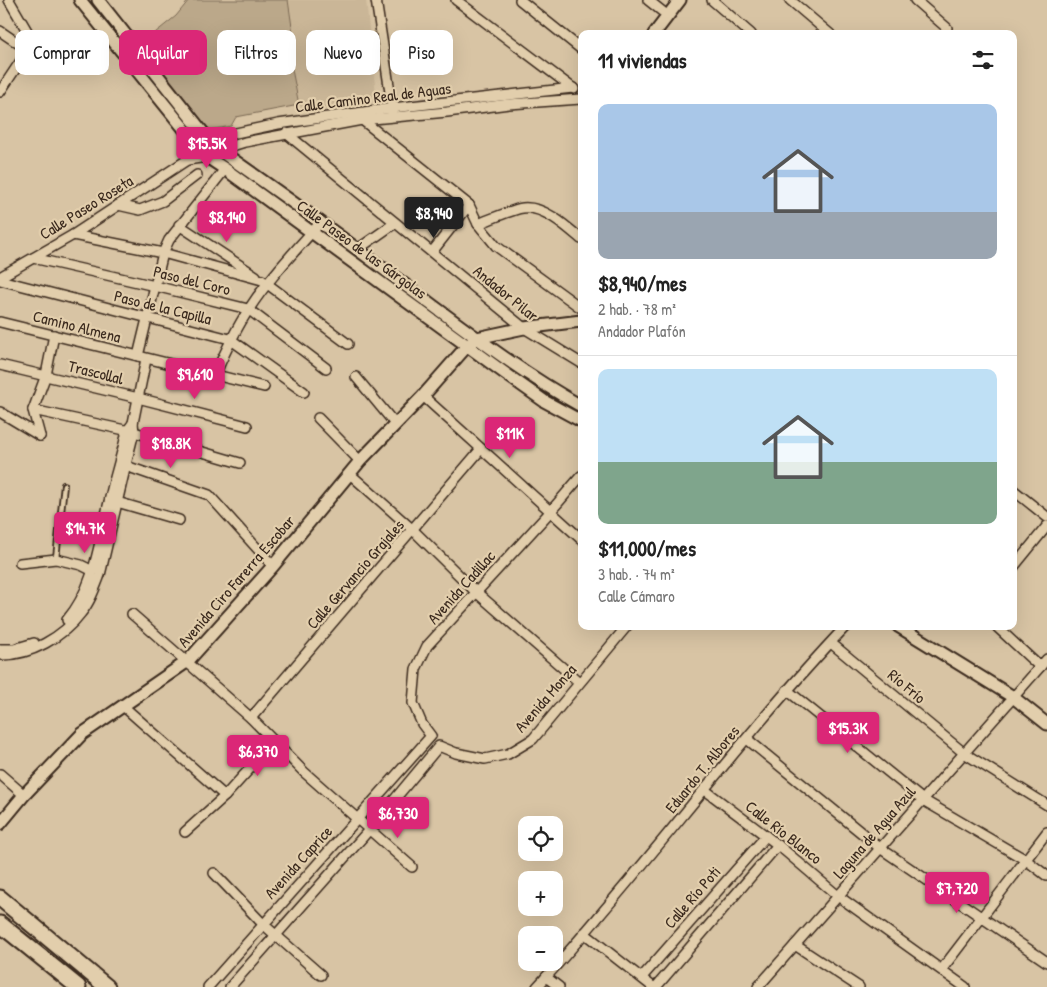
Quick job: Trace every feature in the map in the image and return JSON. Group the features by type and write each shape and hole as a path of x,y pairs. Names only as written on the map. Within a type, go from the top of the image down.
{"main road":[{"path":"0,898 107,987"},
{"path":"0,924 78,987"}],"street":[{"path":"9,0 26,30"},
{"name":"Calle Paseo de las Gárgolas","path":"80,0 206,157 544,401 578,420"},
{"name":"Calle Paseo de las Gárgolas","path":"98,0 208,139 219,150 321,222 477,338 551,389 578,404"},
{"path":"376,0 393,113"},
{"path":"456,0 578,92"},
{"path":"520,0 578,47"},
{"path":"648,0 668,16"},
{"path":"657,30 680,0"},
{"path":"712,0 746,30"},
{"path":"790,0 825,30"},
{"path":"915,0 947,28"},
{"path":"0,31 15,41"},
{"path":"0,92 15,70"},
{"name":"Calle Camino Real de Aguas","path":"208,139 278,124 393,113 573,88"},
{"name":"Calle Camino Real de Aguas","path":"393,113 578,99"},
{"path":"359,117 469,205 478,224 496,246 578,306"},
{"name":"Calle Camino Real de Aguas","path":"219,150 245,142 359,117"},
{"name":"Andador Pilar","path":"278,124 395,223 524,328 578,361"},
{"name":"Calle Paseo Roseta","path":"0,279 73,235 186,160 197,145 208,139"},
{"name":"Calle Paseo Roseta","path":"186,160 206,157 219,150"},
{"path":"0,655 10,656 24,653 43,645 65,629 81,614 93,594 100,574 126,466 138,398 147,318 163,254 169,240 179,225 225,169"},
{"path":"118,205 140,210 163,201 197,176"},
{"path":"432,252 469,205"},
{"path":"478,224 523,208 544,212 578,237"},
{"path":"215,375 230,339 265,282 321,222"},
{"path":"358,250 395,223"},
{"path":"179,225 265,282 348,344"},
{"path":"73,235 163,254 265,282"},
{"name":"Paso del Coro","path":"33,258 248,309 326,368"},
{"name":"Paso de la Capilla","path":"0,279 230,339 304,392"},
{"path":"477,338 524,328 578,321"},
{"name":"Camino Almena","path":"0,322 264,386"},
{"path":"0,412 40,436 33,410 46,375 54,335"},
{"name":"Avenida Ciro Farerra Escobar","path":"0,824 24,795 82,734 188,661 273,566 360,460 424,396 477,338"},
{"name":"Trascollal","path":"0,365 246,426"},
{"path":"356,376 395,424"},
{"path":"424,396 578,536"},
{"path":"33,410 132,429 240,463"},
{"path":"318,418 360,460"},
{"path":"0,649 14,649 29,645 65,624 74,611 93,571 109,501 132,429"},
{"name":"Calle Gervancio Grajales","path":"251,718 481,449"},
{"path":"126,466 209,495 273,566"},
{"path":"350,474 413,530 476,592 579,682"},
{"name":"Avenida Cadillac","path":"431,736 422,724 413,703 416,669 427,646 578,479"},
{"path":"1017,493 1047,517"},
{"path":"117,502 180,520"},
{"path":"1017,563 1047,526"},
{"path":"20,563 56,559 81,565 93,571"},
{"path":"132,614 188,661 251,718 304,772 412,867"},
{"name":"Avenida Monza","path":"439,746 456,753 485,759 508,754 533,739 624,630"},
{"name":"Eduardo T. Albores","path":"537,987 705,790 787,690 842,630"},
{"path":"904,630 1013,697 1047,724"},
{"path":"1000,630 1040,667"},
{"name":"Río Frío","path":"831,643 964,753 1047,805"},
{"name":"Laguna de Agua Azul","path":"758,987 1047,659"},
{"path":"787,690 923,800 1026,860 1047,876"},
{"path":"123,706 225,796"},
{"name":"Avenida Caprice","path":"208,987 431,736"},
{"path":"747,739 880,848 1047,962"},
{"path":"185,832 225,796 274,742"},
{"name":"Avenida Caprice","path":"230,987 369,830 439,746"},
{"path":"405,764 416,774"},
{"path":"0,774 24,795"},
{"name":"Calle Río Blanco","path":"705,790 778,845 838,896 965,987"},
{"path":"942,969 1047,832"},
{"name":"Calle Río Poti","path":"642,977 766,836"},
{"name":"Calle Río Poti","path":"655,987 778,845"},
{"path":"214,873 263,924 321,975"},
{"path":"584,933 655,987"},
{"path":"795,945 859,987"},
{"path":"546,977 559,987"}],"lane":[{"path":"56,559 64,485"}],"shaded area":[{"path":"189,0 288,0 292,30 217,30 217,75 293,75 299,105 236,117 231,126 209,130 164,75 207,75 207,30 159,30 176,16"},
{"path":"288,0 366,0 369,30 306,30 306,75 374,75 376,94 371,105 307,112 299,105 293,75 296,75 296,30 292,30"}]}
